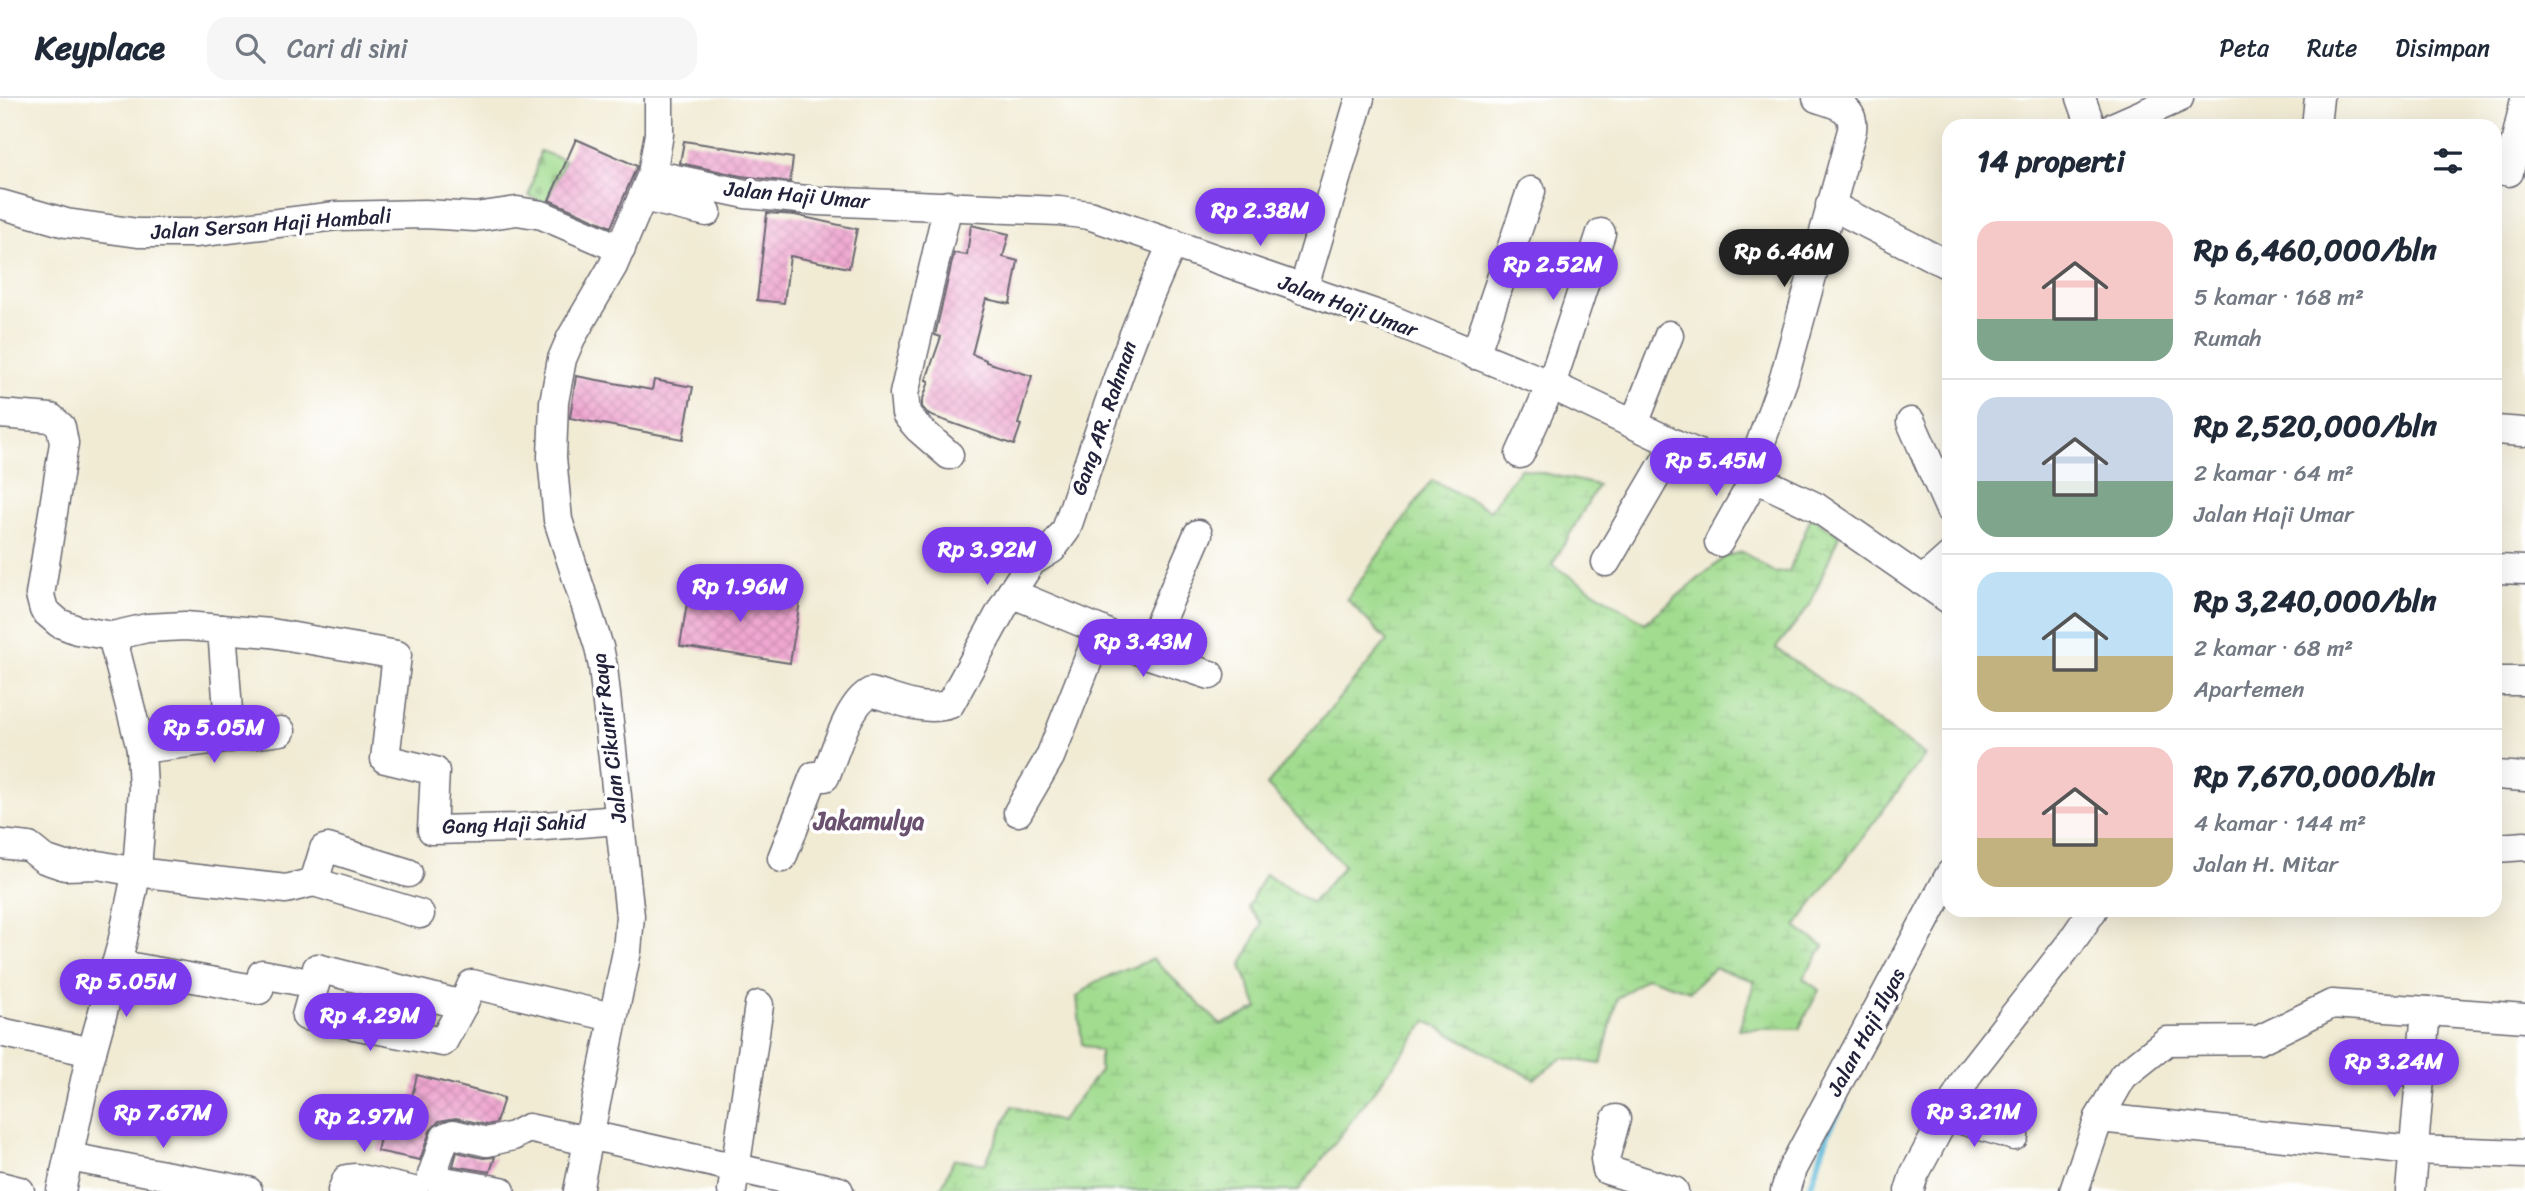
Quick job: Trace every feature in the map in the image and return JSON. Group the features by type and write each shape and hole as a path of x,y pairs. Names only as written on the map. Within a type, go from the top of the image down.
{"street":[{"name":"Jalan Cikunir Raya","path":"578,1191 627,951 630,916 603,667 558,520 552,457 554,402 562,359 571,338 621,249 647,185 659,134 659,98"},
{"path":"1303,290 1360,98"},
{"path":"1719,542 1752,477 1784,378 1814,274 1853,120 1849,111 1817,98"},
{"path":"2081,98 2088,119"},
{"path":"2131,119 2179,98"},
{"path":"2317,119 2319,98"},
{"path":"2510,172 2525,100"},
{"name":"Jalan Haji Umar","path":"647,185 746,194 826,210 948,205 1089,215 1390,319 1551,385 1816,508 1942,595"},
{"path":"647,185 707,212"},
{"path":"1475,355 1531,191"},
{"name":"Jalan Sersan Haji Hambali","path":"0,204 66,223 149,233 195,233 336,215 425,214 475,218 517,211 542,215 621,249"},
{"path":"948,205 904,394 906,414 949,455"},
{"path":"1830,205 1942,262"},
{"path":"1520,454 1551,385 1601,233"},
{"name":"Gang AR. Rahman","path":"782,858 814,776 825,776 849,717 863,696 871,692 927,708 950,704 1031,562 1052,549 1066,530 1138,322 1173,243"},
{"path":"1634,424 1669,335"},
{"path":"0,414 51,418 61,427 64,443 40,595 44,610 59,623 112,636 147,628 185,626 222,629 230,738"},
{"path":"1910,422 1942,492"},
{"path":"1606,562 1675,444"},
{"path":"1146,654 1198,534"},
{"path":"1922,581 1942,563"},
{"path":"2502,569 2525,570"},
{"path":"1012,593 1100,629 1146,654 1210,675"},
{"name":"Gang Haji Sahid","path":"222,629 271,633 397,655 385,759 435,771 432,830 520,828 618,820"},
{"path":"1018,812 1050,757 1100,629"},
{"path":"61,1191 136,872 143,789 141,749 112,636"},
{"path":"2502,681 2525,681"},
{"path":"141,749 281,731"},
{"path":"2502,775 2525,777"},
{"path":"0,844 29,847 57,865 98,865 136,872 286,889 314,882 420,914"},
{"path":"2502,848 2525,846"},
{"path":"314,882 321,854 328,848 408,873"},
{"name":"Jalan Haji Ilyas","path":"1785,1191 1792,1169 1942,889"},
{"path":"1909,1191 1914,1175 1969,1073 2088,917"},
{"path":"116,964 259,990 262,974 315,984"},
{"path":"463,1005 317,968 306,1016 443,1042 463,1005 472,984 612,1017"},
{"path":"2074,1191 2099,1118 2123,1076 2167,1041 2259,1040 2333,1004 2525,1018"},
{"path":"734,1179 759,1005"},
{"path":"2410,1191 2426,1011"},
{"path":"0,1032 92,1052"},
{"path":"1947,1115 2014,1136"},
{"path":"2099,1118 2413,1150 2525,1154"},
{"path":"1616,1119 1605,1159 1607,1170 1674,1191"},
{"path":"502,1191 438,1180 432,1175 445,1137 453,1134 487,1142 513,1136 528,1128 588,1138 734,1179 839,1191"},
{"path":"69,1157 248,1191"},
{"path":"342,1191 347,1179 356,1178 414,1191"},
{"path":"0,1186 20,1191"}],"green space":[{"path":"540,151 565,160 546,203 529,196"},
{"path":"1520,468 1598,485 1552,565 1645,623 1726,556 1743,552 1775,573 1789,571 1811,517 1839,535 1810,605 1776,648 1925,755 1795,927 1824,946 1803,978 1819,990 1799,1029 1739,1029 1755,981 1714,968 1690,991 1647,977 1617,999 1601,1064 1562,1058 1534,1079 1427,1021 1298,1191 940,1191 954,1159 985,1164 1012,1106 1060,1122 1100,1071 1100,1051 1082,1044 1077,997 1095,982 1153,959 1221,1025 1258,1008 1241,966 1262,923 1248,907 1265,874 1312,903 1344,866 1267,785 1387,641 1347,599 1432,480 1490,510"}],"building":[{"path":"576,139 637,166 611,227 549,200"},
{"path":"684,141 793,158 790,182 741,176 680,163"},
{"path":"767,213 795,215 857,229 849,268 790,256 784,303 757,300"},
{"path":"971,225 1009,234 1003,257 1018,261 1010,304 986,299 972,354 986,362 1032,376 1014,445 929,415 922,407 929,381 926,380 941,337 935,335 954,253 967,255"},
{"path":"576,376 652,390 654,380 693,387 683,439 570,418"},
{"path":"690,585 800,601 790,663 680,646"},
{"path":"417,1075 504,1098 496,1123 487,1125 456,1118 439,1121 430,1131 420,1160 377,1151 384,1120 391,1121 397,1098 411,1101"},
{"path":"457,1152 483,1158 495,1157 490,1172 453,1166"}],"waterway":[{"path":"1809,1191 1829,1131 1844,1102"}],"district":[{"name":"Jakamulya","path":"869,821"}]}
